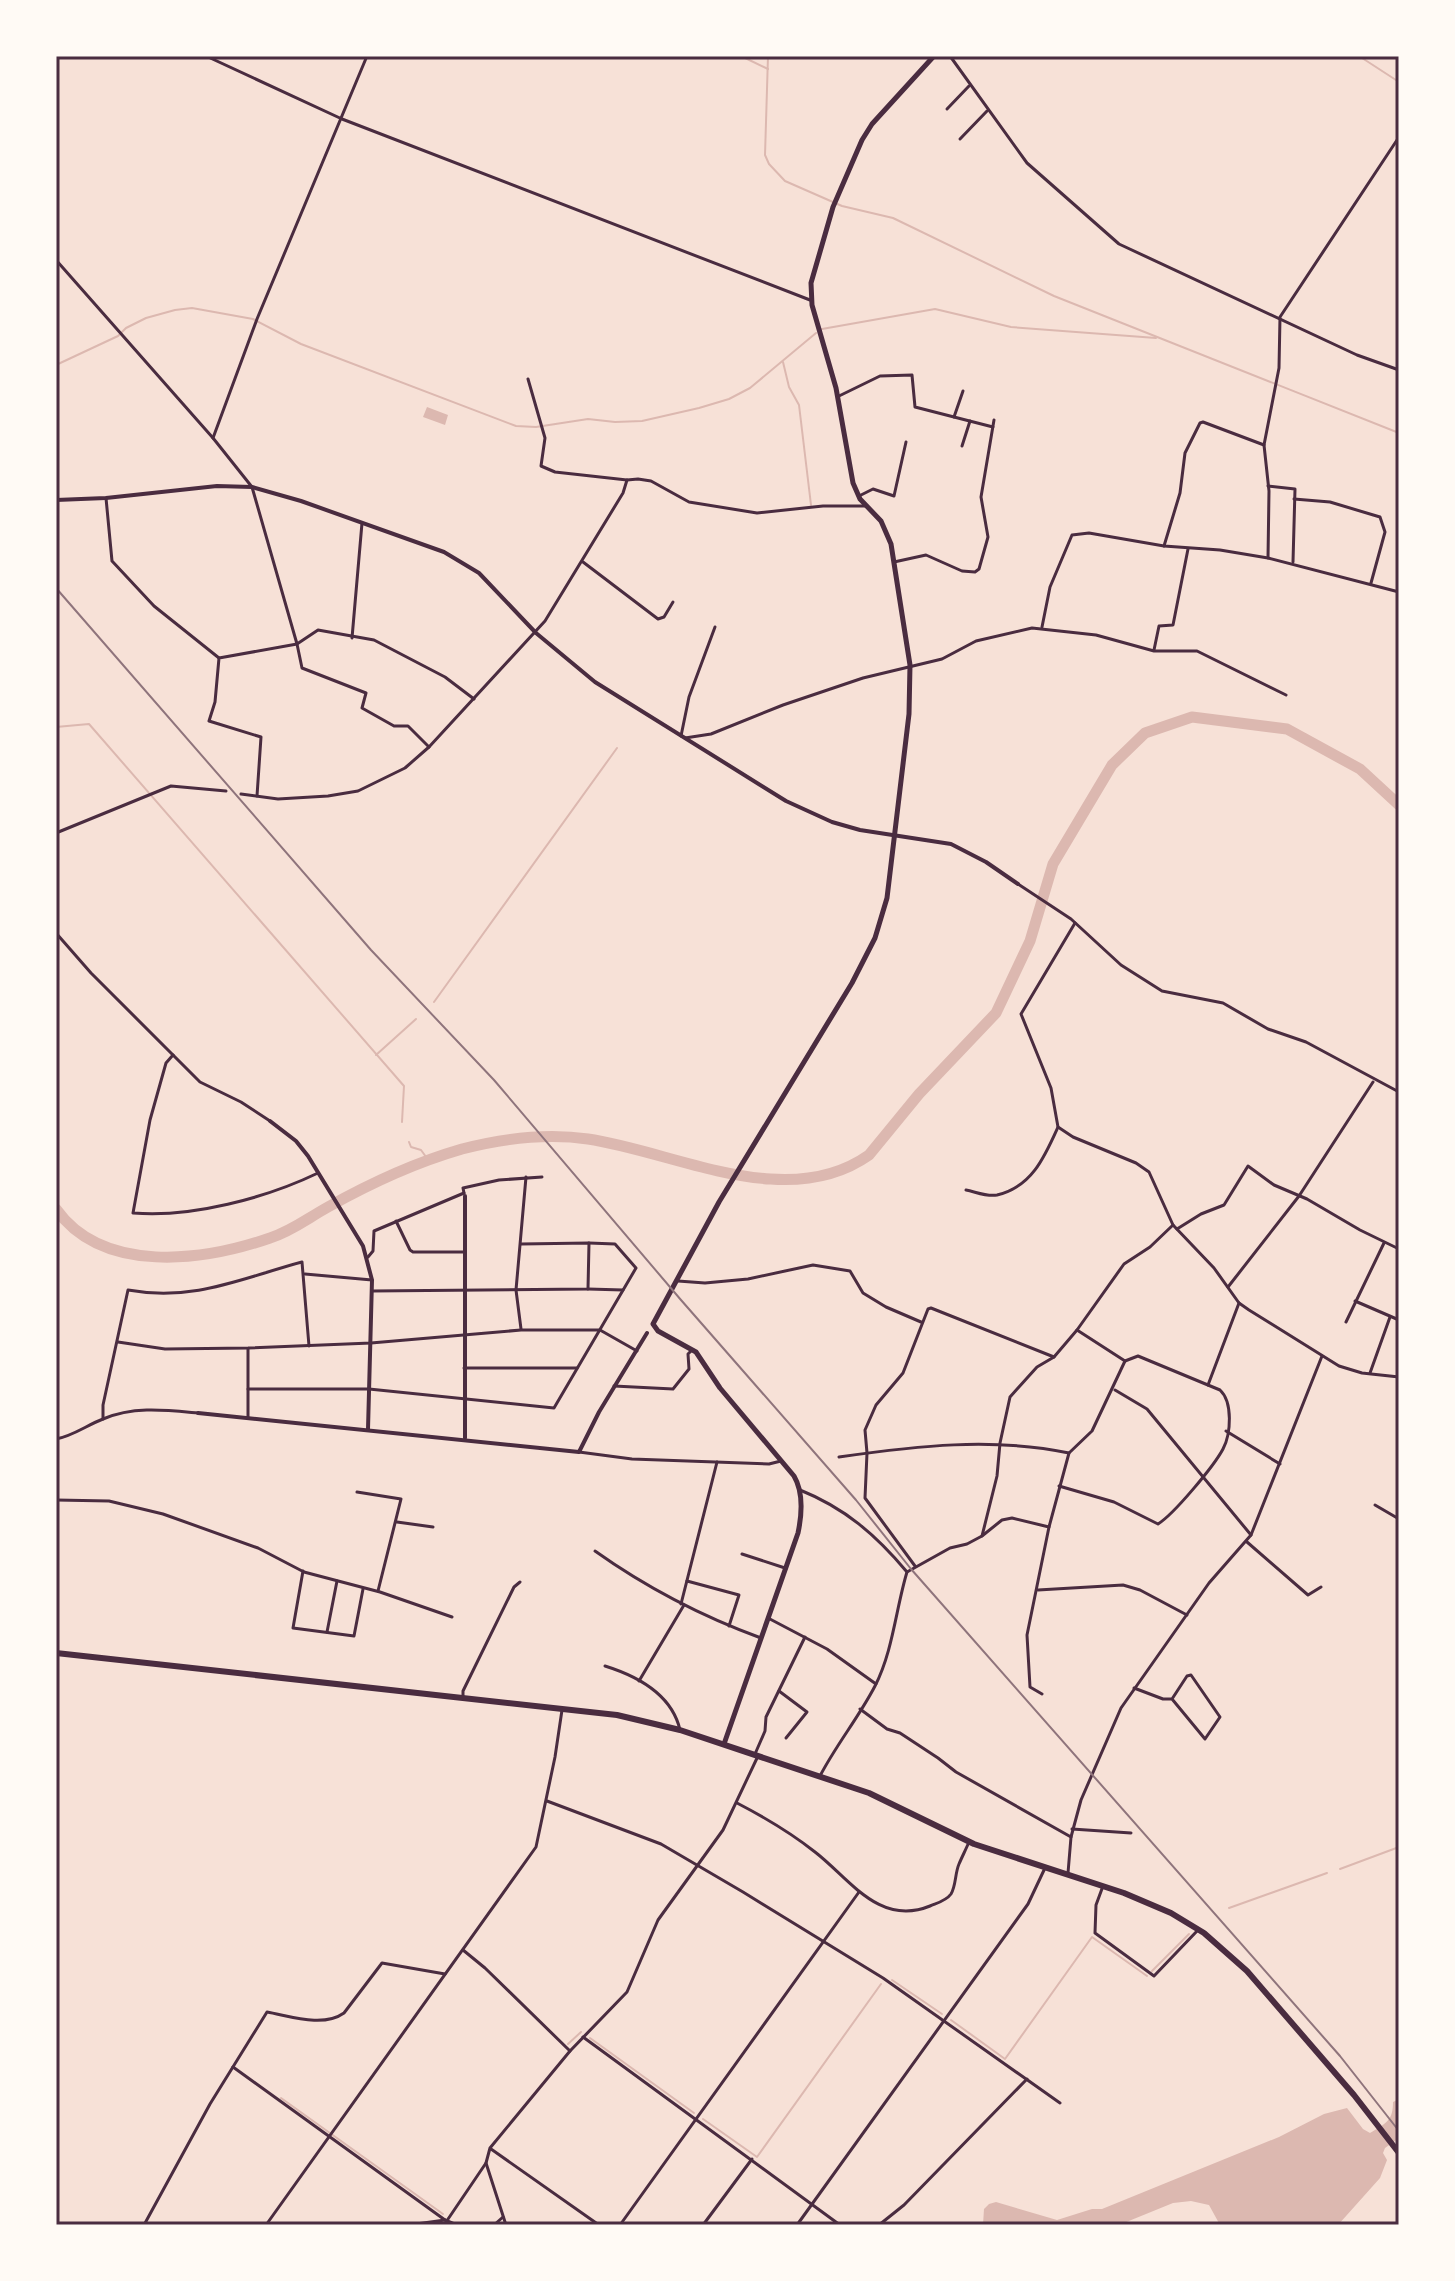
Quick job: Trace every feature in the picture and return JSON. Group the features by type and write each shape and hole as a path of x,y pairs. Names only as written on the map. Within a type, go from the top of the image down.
{"highway":[{"path":"56,1653 617,1715 680,1730 878,1796 969,1842 1157,1906 1199,1930 1247,1971 1399,2153"}],"main road":[{"path":"724,1744 800,1524 800,1490 794,1476 720,1388 693,1349 658,1331 653,1324 723,1197 871,947 887,898 910,705 910,665 886,529 859,496 850,474 838,397 811,300 813,274 833,207 856,152 872,124 934,56"}],"street":[{"path":"206,56 342,119 811,300"},
{"path":"213,438 256,321 367,56"},
{"path":"950,56 1027,163 1119,244 1357,355 1399,370"},
{"path":"947,109 969,86"},
{"path":"960,139 987,111"},
{"path":"1268,558 1268,486 1264,445 1279,372 1280,317 1399,137"},
{"path":"56,260 213,438 252,487 302,668 366,693 362,708 394,726 408,726 429,747"},
{"path":"838,397 880,376 912,375 915,407 993,427"},
{"path":"528,379 545,444 541,466 555,472 651,481 689,502 757,513 823,506 867,506"},
{"path":"954,417 963,391"},
{"path":"894,562 926,555 962,571 975,572 979,569 988,537 981,497 994,420"},
{"path":"962,446 970,421"},
{"path":"1164,546 1180,493 1185,453 1200,423 1264,445"},
{"path":"859,496 873,489 894,496 906,442"},
{"path":"241,794 297,799 358,791 405,768 429,747 536,633 583,562 623,493 627,480"},
{"path":"56,500 217,486 252,487 457,557 491,584 536,633 595,682 803,809 844,826 951,844 986,862 1073,921 1109,956 1161,991 1223,1003 1268,1029 1319,1049 1399,1092"},
{"path":"1268,486 1295,489 1293,564"},
{"path":"106,498 112,561 154,606 219,658 297,644 318,630 374,640 445,677 475,699"},
{"path":"1294,499 1330,502 1380,517 1385,532 1371,584"},
{"path":"352,638 362,523"},
{"path":"1042,627 1050,587 1072,535 1106,535 1164,546 1220,550 1268,558 1399,592"},
{"path":"1154,651 1159,626 1173,625 1188,549"},
{"path":"583,562 658,619 664,617 673,602"},
{"path":"683,737 689,697 715,627"},
{"path":"683,737 711,734 783,705 910,665 942,659 976,641 1015,630 1042,627 1096,635 1154,651 1192,650 1203,653 1286,695"},
{"path":"219,658 215,702 209,721 261,737 257,796"},
{"path":"56,833 171,786 226,791"},
{"path":"966,1190 994,1195 1026,1181 1042,1161 1058,1127 1051,1088 1021,1014 1073,921"},
{"path":"56,933 91,973 173,1055 208,1087 241,1102 296,1141 320,1175 368,1257 372,1280 368,1429"},
{"path":"173,1055 166,1063 150,1120 133,1213 201,1211 320,1175"},
{"path":"1228,1287 1299,1196 1374,1080"},
{"path":"1058,1127 1073,1137 1146,1169 1175,1227 1208,1261 1239,1303 1345,1369 1399,1377"},
{"path":"982,1536 997,1476 1010,1397 1037,1367 1054,1357 1121,1267 1175,1227 1224,1205 1248,1166 1274,1185 1399,1249"},
{"path":"521,1330 516,1290 526,1177"},
{"path":"465,1439 463,1188 542,1177"},
{"path":"368,1257 373,1251 374,1231 464,1194"},
{"path":"396,1221 413,1252 464,1252"},
{"path":"588,1289 589,1243"},
{"path":"1346,1322 1384,1243"},
{"path":"248,1389 369,1389 554,1408 635,1270 635,1265 615,1244 521,1244"},
{"path":"103,1419 103,1405 128,1290 160,1294 193,1291 247,1280 302,1262 309,1346"},
{"path":"677,1281 705,1283 748,1279 813,1265 828,1267 850,1271 863,1293 921,1322"},
{"path":"305,1274 372,1280"},
{"path":"372,1291 623,1290"},
{"path":"1355,1301 1399,1320"},
{"path":"1207,1387 1239,1303"},
{"path":"915,1566 865,1498 866,1425 876,1405 903,1373 921,1322 931,1308 1054,1357"},
{"path":"1370,1375 1390,1317"},
{"path":"118,1342 165,1349 248,1348 371,1343 521,1330 600,1330 637,1351"},
{"path":"1077,1330 1125,1361"},
{"path":"579,1452 647,1333"},
{"path":"248,1348 248,1417"},
{"path":"614,1386 673,1389 689,1369 688,1354 693,1349"},
{"path":"1042,1694 1030,1687 1027,1635 1059,1486 1069,1453 1092,1431 1125,1361 1138,1356 1158,1362 1207,1387 1220,1390 1227,1397 1230,1409 1223,1449 1158,1524 1114,1502 1059,1486"},
{"path":"1068,1875 1072,1829 1091,1774 1121,1708 1209,1583 1251,1535 1322,1356"},
{"path":"464,1368 577,1368"},
{"path":"1113,1389 1147,1409 1251,1535"},
{"path":"56,1439 103,1419 151,1409 465,1439 632,1459 769,1464 781,1461"},
{"path":"1226,1431 1280,1464"},
{"path":"839,1457 932,1446 1000,1443 1069,1453"},
{"path":"639,1681 682,1605 717,1462"},
{"path":"800,1490 833,1505 862,1524 907,1572"},
{"path":"357,1492 401,1499 378,1591"},
{"path":"56,1500 109,1501 163,1514 258,1548 303,1571 378,1591 452,1617"},
{"path":"1375,1505 1399,1519"},
{"path":"820,1776 834,1748 876,1684 907,1572 950,1548 982,1536 1002,1520 1012,1518 1049,1527"},
{"path":"396,1522 433,1527"},
{"path":"1247,1542 1308,1595 1321,1587"},
{"path":"595,1551 640,1583 682,1605 761,1638"},
{"path":"742,1554 785,1568"},
{"path":"303,1571 293,1628 354,1636 363,1588"},
{"path":"327,1633 337,1581"},
{"path":"687,1581 739,1595 729,1626"},
{"path":"463,1697 486,1643 514,1587 520,1582"},
{"path":"1038,1590 1123,1585 1140,1590 1187,1615"},
{"path":"768,1618 827,1649 876,1684"},
{"path":"444,2222 486,2163 490,2148 570,2051 627,1992 658,1920 723,1830 757,1755 766,1717 805,1637"},
{"path":"605,1666 656,1692 670,1706 680,1730"},
{"path":"1191,1675 1220,1717 1205,1739 1203,1739 1172,1699 1187,1676 1191,1675"},
{"path":"1134,1688 1163,1699 1172,1699"},
{"path":"779,1691 807,1712 786,1738"},
{"path":"266,2225 536,1847 562,1708"},
{"path":"860,1709 956,1772 1071,1837"},
{"path":"547,1801 661,1844 743,1892 945,2021 1060,2103"},
{"path":"737,1802 817,1853 859,1892 886,1908 913,1910 943,1901 953,1890 959,1864 969,1842"},
{"path":"1072,1829 1131,1833"},
{"path":"797,2225 1034,1896 1045,1868"},
{"path":"1103,1886 1096,1905 1095,1933 1154,1976 1199,1930"},
{"path":"620,2225 859,1892"},
{"path":"463,1950 570,2051"},
{"path":"144,2225 267,2012 320,2021 337,2018 382,1963 445,1974"},
{"path":"583,2037 840,2225"},
{"path":"233,2067 444,2222"},
{"path":"879,2225 904,2205 1027,2079"},
{"path":"490,2148 599,2225"},
{"path":"703,2225 752,2159"},
{"path":"486,2163 506,2225"},
{"path":"494,2225 504,2217"},
{"path":"409,2225 444,2222 457,2225"}],"shaded area":[{"path":"427,407 448,415 445,425 423,417"},
{"path":"1399,2099 1399,2138 1385,2148 1383,2153 1387,2160 1380,2178 1338,2225 1220,2225 1209,2205 1191,2201 1173,2203 1119,2225 983,2225 984,2209 996,2202 1057,2220 1102,2209 1279,2137 1324,2114 1347,2108 1363,2129 1370,2133 1388,2120 1393,2102"}],"waterway":[{"path":"741,56 768,69"},
{"path":"768,56 765,155 785,181 842,206 893,218 1054,296 1399,433"},
{"path":"1359,56 1399,82"},
{"path":"56,365 118,336 126,328 146,318 192,308 253,319 301,344 516,426 536,427 588,419 642,421 729,399 750,388 816,333"},
{"path":"822,329 935,309 1011,327 1156,338"},
{"path":"783,362 789,387 799,405 811,505"},
{"path":"56,1209 76,1230 100,1245 156,1257 186,1256 270,1238 411,1167 492,1142 540,1137 588,1139 731,1174 767,1179 803,1179 837,1171 869,1155 919,1094 996,1013 1030,941 1053,864 1112,765 1145,733 1192,717 1287,729 1360,769 1399,805"},
{"path":"56,727 89,724 404,1086 402,1122"},
{"path":"434,1002 617,748"},
{"path":"376,1055 416,1019"},
{"path":"409,1142 411,1147 421,1150 429,1161"},
{"path":"1340,1869 1399,1847"},
{"path":"1229,1908 1327,1873"},
{"path":"1152,1971 1189,1934"},
{"path":"951,2020 1005,2059 1092,1937 1147,1976"},
{"path":"892,1980 942,2014"},
{"path":"703,2119 757,2157 881,1984"},
{"path":"568,2044 581,2032"},
{"path":"590,2038 694,2113"},
{"path":"281,2098 443,2214"}],"railway":[{"path":"56,588 371,950 494,1080 856,1500 911,1569 1340,2056 1399,2131"}]}
